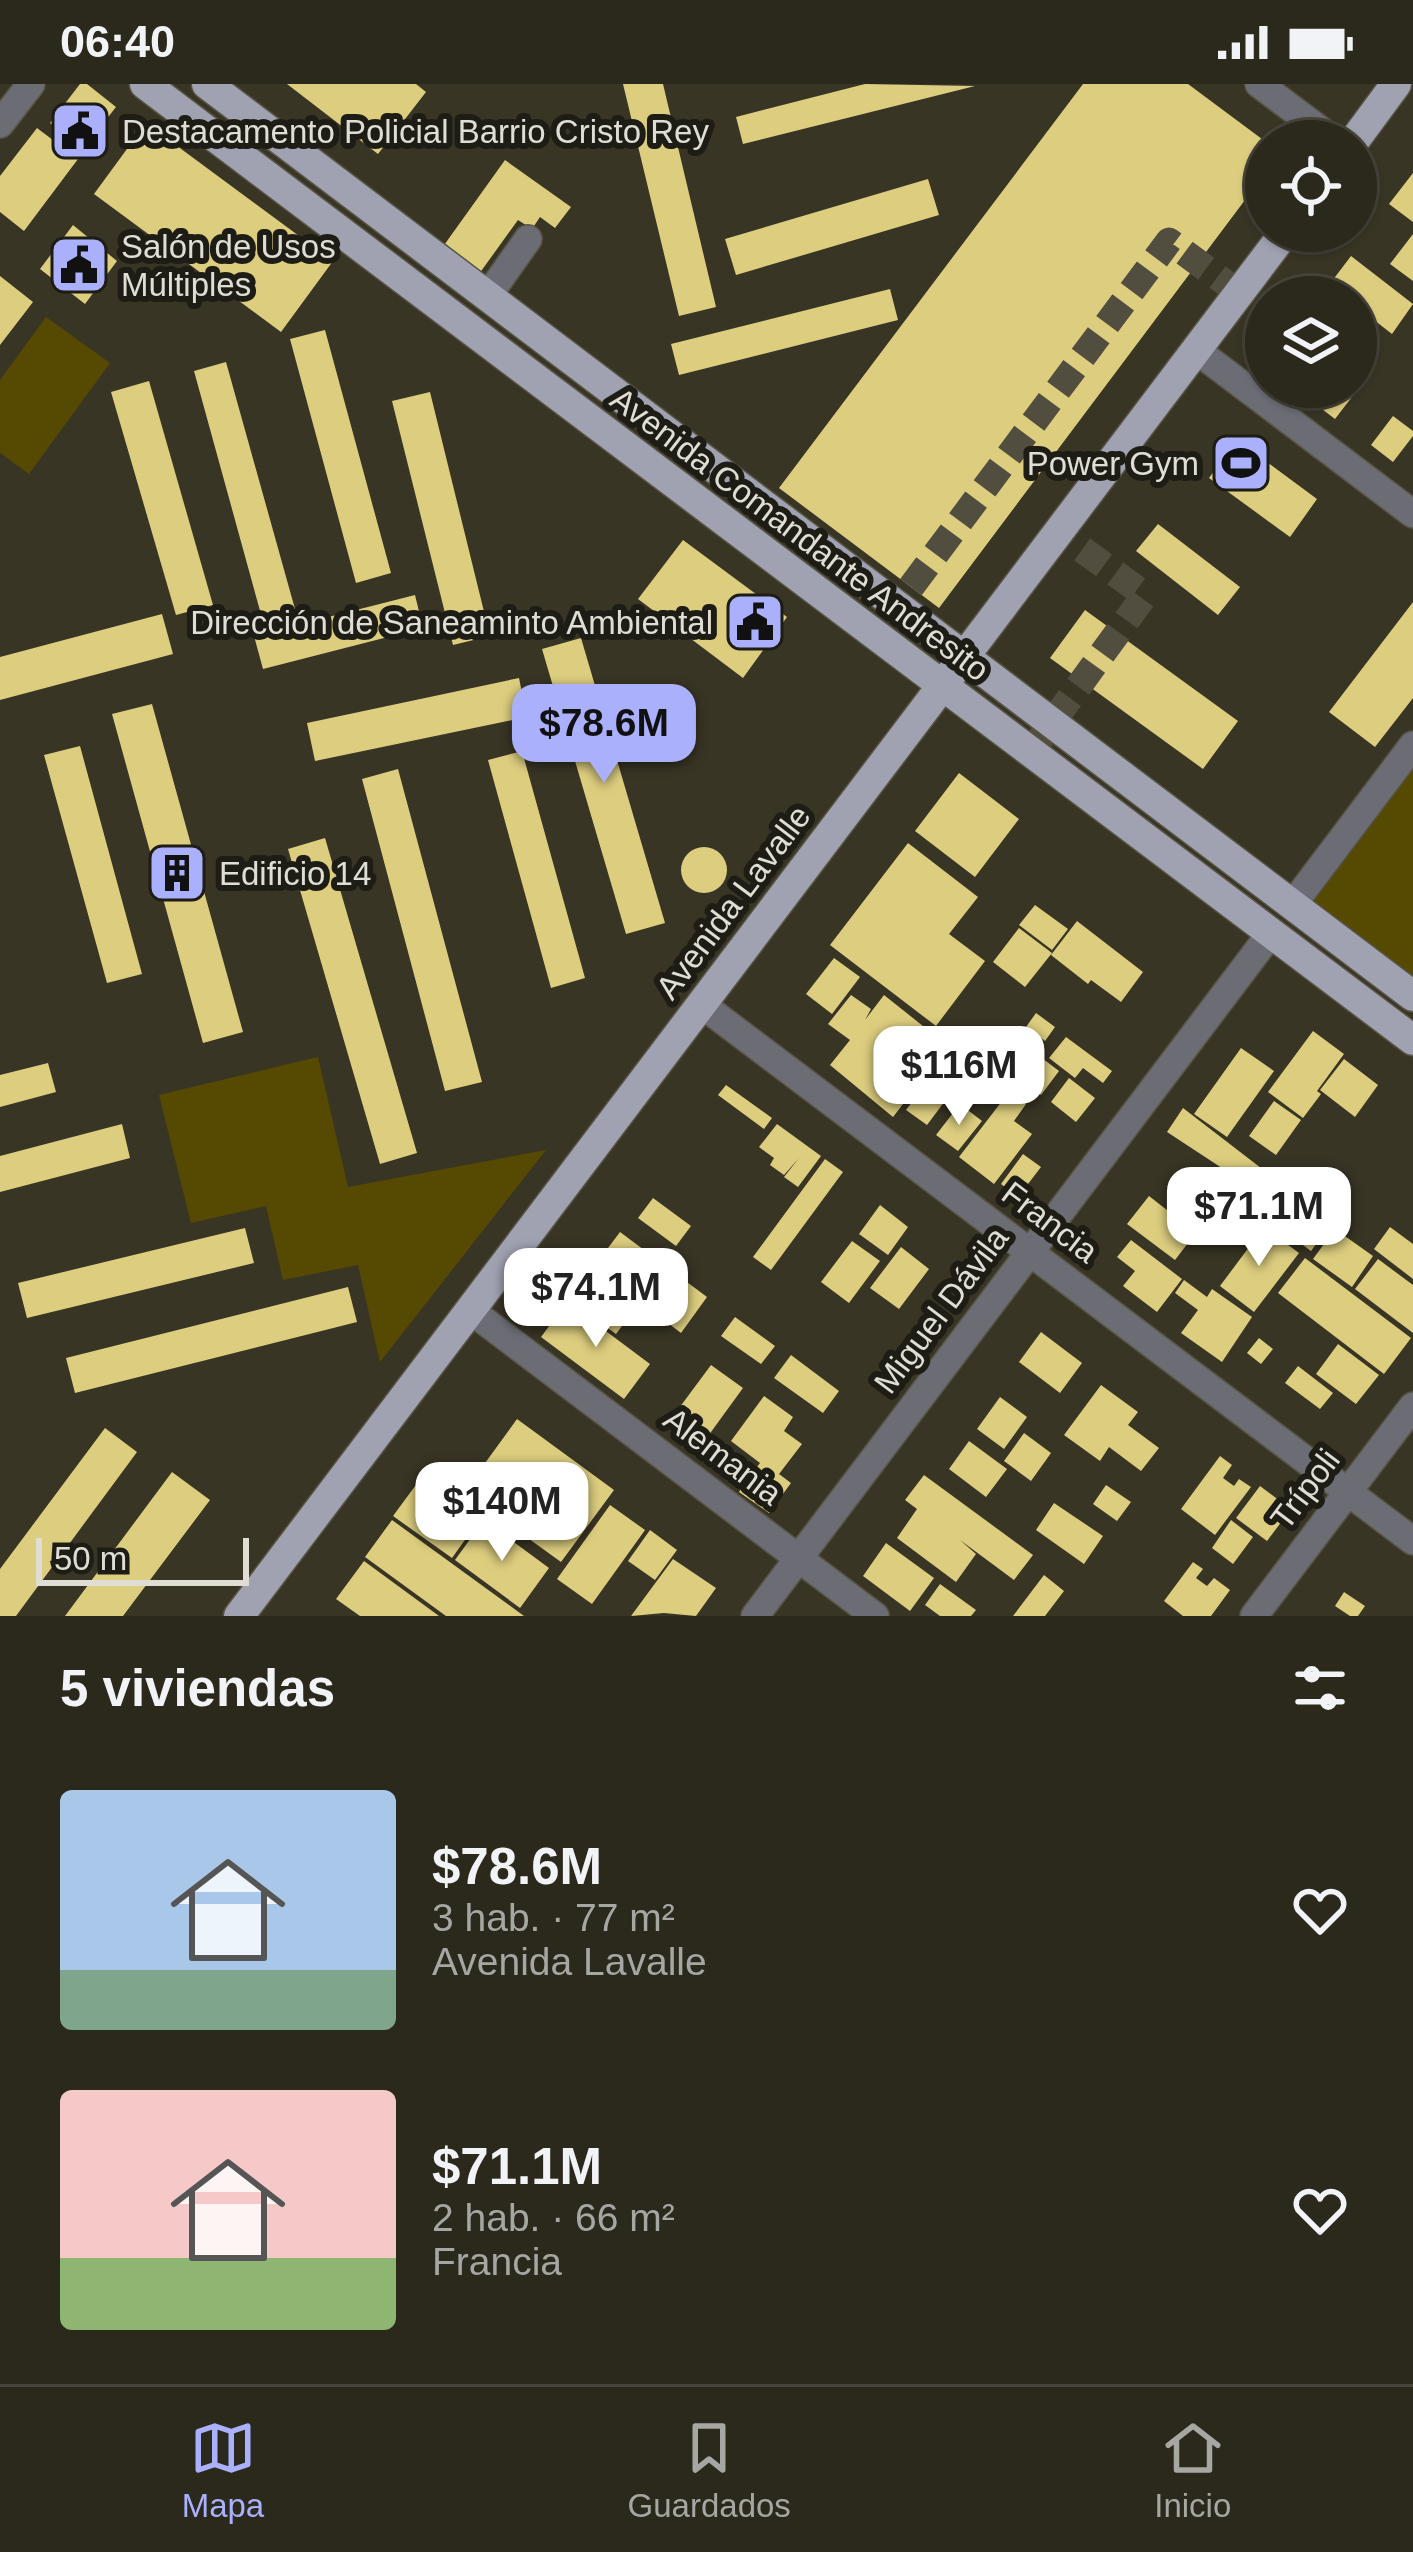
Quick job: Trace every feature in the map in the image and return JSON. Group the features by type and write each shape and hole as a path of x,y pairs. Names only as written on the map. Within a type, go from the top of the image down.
{"main road":[{"name":"Avenida Comandante Andresito","path":"145,84 1413,1040"},
{"name":"Avenida Comandante Andresito","path":"207,84 487,297 904,596 964,656 1413,995"},
{"path":"1369,120 1396,84"},
{"name":"Avenida Lavalle","path":"239,1616 1270,252"}],"street":[{"path":"0,124 31,84"},
{"path":"1259,84 1306,120"},
{"path":"487,297 528,239"},
{"path":"419,290 440,262"},
{"path":"1196,350 1413,514"},
{"path":"1293,904 1413,745"},
{"name":"Miguel Dávila","path":"755,1616 1271,933"},
{"name":"Francia","path":"701,1004 1413,1541"},
{"name":"Alemania","path":"470,1310 875,1616"},
{"name":"Trípoli","path":"1254,1616 1413,1406"}],"shaded area":[{"path":"46,317 110,363 29,474 0,453 0,380"},
{"path":"1413,765 1413,976 1310,900"},
{"path":"318,1057 348,1187 546,1150 380,1362 358,1265 283,1280 266,1206 191,1223 159,1095"}],"building":[{"path":"80,84 87,84 116,107 83,149 50,123"},
{"path":"287,84 416,84 426,92 378,154"},
{"path":"623,84 663,84 716,307 679,316"},
{"path":"865,84 975,86 743,144 736,117"},
{"path":"1083,84 1188,84 1245,126 1245,200 939,608 779,488"},
{"path":"146,123 333,261 281,332 94,194"},
{"path":"37,128 78,159 24,231 0,212 0,176"},
{"path":"505,160 571,207 555,228 540,217 532,229 518,220 479,274 442,248"},
{"path":"1413,173 1413,222 1389,204"},
{"path":"928,179 939,215 736,275 725,239"},
{"name":"Salón de Usos Múltiples","path":"73,225 117,261 85,304 40,269"},
{"path":"1413,234 1413,281 1390,264"},
{"path":"1351,256 1377,276 1336,276"},
{"path":"0,276 33,302 0,345"},
{"path":"1377,276 1413,304 1392,334 1377,322"},
{"path":"890,289 898,320 679,375 671,344"},
{"path":"325,330 391,573 356,583 290,339"},
{"path":"226,362 295,609 262,618 194,371"},
{"path":"149,381 213,605 176,615 111,392"},
{"path":"430,392 490,636 453,645 392,401"},
{"path":"1321,408 1343,408 1335,419"},
{"path":"1393,416 1413,436 1393,462 1371,445"},
{"path":"1237,440 1317,499 1290,537 1209,478"},
{"path":"1158,524 1240,587 1218,615 1136,551"},
{"path":"683,540 787,617 743,678 638,599"},
{"path":"415,595 423,628 263,669 254,636"},
{"path":"1413,602 1413,698 1375,747 1329,712"},
{"path":"1085,610 1238,721 1203,769 1050,658"},
{"path":"162,614 173,654 0,700 0,657"},
{"path":"581,638 665,923 626,934 542,649"},
{"path":"519,678 527,717 315,761 307,723"},
{"name":"Edificio 14","path":"152,704 243,1032 203,1043 112,714"},
{"path":"80,746 142,974 107,983 44,755"},
{"path":"522,751 585,978 551,988 488,760"},
{"path":"398,769 482,1082 445,1091 362,779"},
{"path":"959,773 1019,819 975,877 915,831"},
{"path":"325,838 417,1153 380,1164 288,849"},
{"path":"908,843 978,897 949,934 985,961 936,1026 830,945"},
{"path":"704,847 720,854 727,870 720,886 704,893 688,886 681,870 688,854"},
{"path":"1035,905 1068,929 1052,950 1019,925"},
{"path":"1077,921 1143,972 1121,1002 1051,955"},
{"path":"1019,928 1052,953 1025,987 993,962"},
{"path":"834,958 860,977 832,1014 806,994"},
{"path":"851,995 871,1009 865,1020 884,995 933,1034 890,1091 921,1053 935,1063 893,1117 830,1065 850,1040 828,1024"},
{"path":"1036,1013 1055,1027 1045,1041 1026,1027"},
{"path":"1313,1031 1344,1054 1303,1118 1268,1092"},
{"path":"1066,1037 1112,1071 1103,1083 1083,1068 1075,1078 1049,1058"},
{"path":"1241,1048 1274,1071 1227,1137 1194,1114"},
{"path":"1034,1052 1059,1071 1041,1095 1016,1075"},
{"path":"1344,1059 1378,1085 1355,1117 1320,1090"},
{"path":"48,1063 56,1092 0,1107 0,1075"},
{"path":"933,1074 954,1089 927,1125 906,1110"},
{"path":"1069,1078 1095,1098 1076,1122 1051,1102"},
{"path":"726,1085 772,1118 764,1129 718,1095"},
{"path":"1009,1092 1026,1104 1014,1121 1032,1134 994,1184 959,1157"},
{"path":"1274,1101 1301,1120 1276,1155 1249,1136"},
{"path":"960,1104 982,1121 958,1151 936,1135"},
{"path":"1183,1108 1291,1191 1264,1226 1230,1202 1242,1185 1263,1195 1167,1132"},
{"path":"122,1124 130,1158 0,1192 0,1156"},
{"path":"777,1124 821,1156 798,1187 784,1177 799,1158 784,1175 770,1165 774,1158 759,1147"},
{"path":"1023,1154 1041,1167 1018,1197 1001,1184"},
{"path":"825,1159 843,1172 771,1270 753,1257"},
{"path":"1293,1195 1331,1224 1311,1251 1273,1223"},
{"path":"1149,1196 1181,1221 1174,1231 1188,1243 1175,1260 1127,1224"},
{"path":"653,1198 691,1226 676,1246 638,1218"},
{"path":"880,1205 908,1227 888,1255 859,1234"},
{"path":"1264,1227 1299,1253 1254,1312 1220,1286"},
{"path":"1390,1227 1413,1244 1413,1279 1374,1249"},
{"path":"245,1228 254,1263 27,1318 18,1283"},
{"path":"1335,1229 1373,1256 1352,1287 1313,1259"},
{"path":"620,1232 707,1297 681,1333 640,1302 616,1334 569,1300"},
{"path":"1131,1240 1182,1279 1157,1312 1123,1286 1135,1271 1117,1257"},
{"path":"852,1241 880,1261 849,1303 821,1282"},
{"path":"901,1247 929,1269 899,1309 870,1288"},
{"path":"1305,1258 1411,1338 1384,1374 1278,1293"},
{"path":"1378,1259 1413,1285 1413,1333 1355,1289"},
{"path":"1184,1280 1207,1297 1212,1289 1252,1317 1222,1362 1181,1333 1198,1310 1175,1293"},
{"path":"348,1287 357,1322 75,1393 66,1358"},
{"path":"567,1302 650,1364 624,1399 541,1337"},
{"path":"735,1317 775,1346 761,1364 721,1336"},
{"path":"1041,1332 1082,1363 1060,1393 1019,1362"},
{"path":"1259,1338 1273,1349 1261,1364 1247,1353"},
{"path":"1338,1344 1379,1375 1356,1404 1316,1374"},
{"path":"791,1355 839,1391 823,1413 774,1378"},
{"path":"711,1365 743,1388 703,1443 671,1419"},
{"path":"1298,1366 1333,1393 1320,1409 1285,1383"},
{"path":"1101,1385 1138,1412 1128,1425 1159,1448 1141,1471 1109,1447 1100,1461 1064,1435"},
{"path":"764,1396 793,1417 784,1431 802,1444 779,1474 791,1483 769,1513 739,1492 760,1463 731,1441"},
{"path":"1000,1397 1027,1417 1004,1449 977,1429"},
{"path":"517,1419 614,1490 561,1562 464,1492"},
{"path":"105,1428 137,1452 16,1616 0,1616 0,1569"},
{"path":"1024,1433 1051,1453 1031,1481 1004,1461"},
{"path":"969,1441 1007,1469 986,1497 949,1469"},
{"path":"1220,1456 1232,1465 1223,1478 1234,1486 1239,1479 1251,1487 1215,1535 1181,1509"},
{"path":"172,1472 210,1500 123,1616 65,1616"},
{"path":"424,1474 482,1516 452,1558 393,1516"},
{"path":"924,1475 1033,1555 1014,1580 960,1540 976,1554 956,1582 897,1538 917,1509 905,1500"},
{"path":"1106,1485 1131,1502 1117,1521 1093,1504"},
{"path":"1260,1486 1291,1509 1267,1541 1236,1518"},
{"path":"1054,1503 1103,1536 1084,1564 1036,1530"},
{"path":"610,1505 645,1530 592,1604 557,1579"},
{"path":"392,1520 524,1616 446,1616 365,1557"},
{"path":"484,1520 549,1568 520,1608 455,1560"},
{"path":"1231,1520 1253,1537 1233,1564 1212,1548"},
{"path":"650,1530 677,1550 655,1580 628,1561"},
{"path":"886,1543 934,1578 910,1611 863,1576"},
{"path":"673,1559 716,1588 696,1616 631,1616"},
{"path":"364,1561 439,1616 360,1616 336,1599"},
{"path":"1193,1562 1203,1569 1196,1578 1207,1586 1214,1578 1230,1590 1211,1616 1183,1616 1164,1601"},
{"path":"1044,1575 1064,1591 1045,1616 1013,1616"},
{"path":"940,1584 976,1610 971,1616 940,1616 925,1605"},
{"path":"1344,1592 1365,1606 1358,1616 1335,1606"}],"tunnel":[{"path":"911,587 1169,241 1239,293"},
{"path":"1030,753 1145,595 1058,532"}],"place":[{"name":"Destacamento Policial Barrio Cristo Rey","path":"80,131"},
{"name":"Salón de Usos Múltiples","path":"79,265"},
{"name":"Power Gym","path":"1241,463"},
{"name":"Dirección de Saneaminto Ambiental","path":"755,622"},
{"name":"Edificio 14","path":"177,873"}]}
